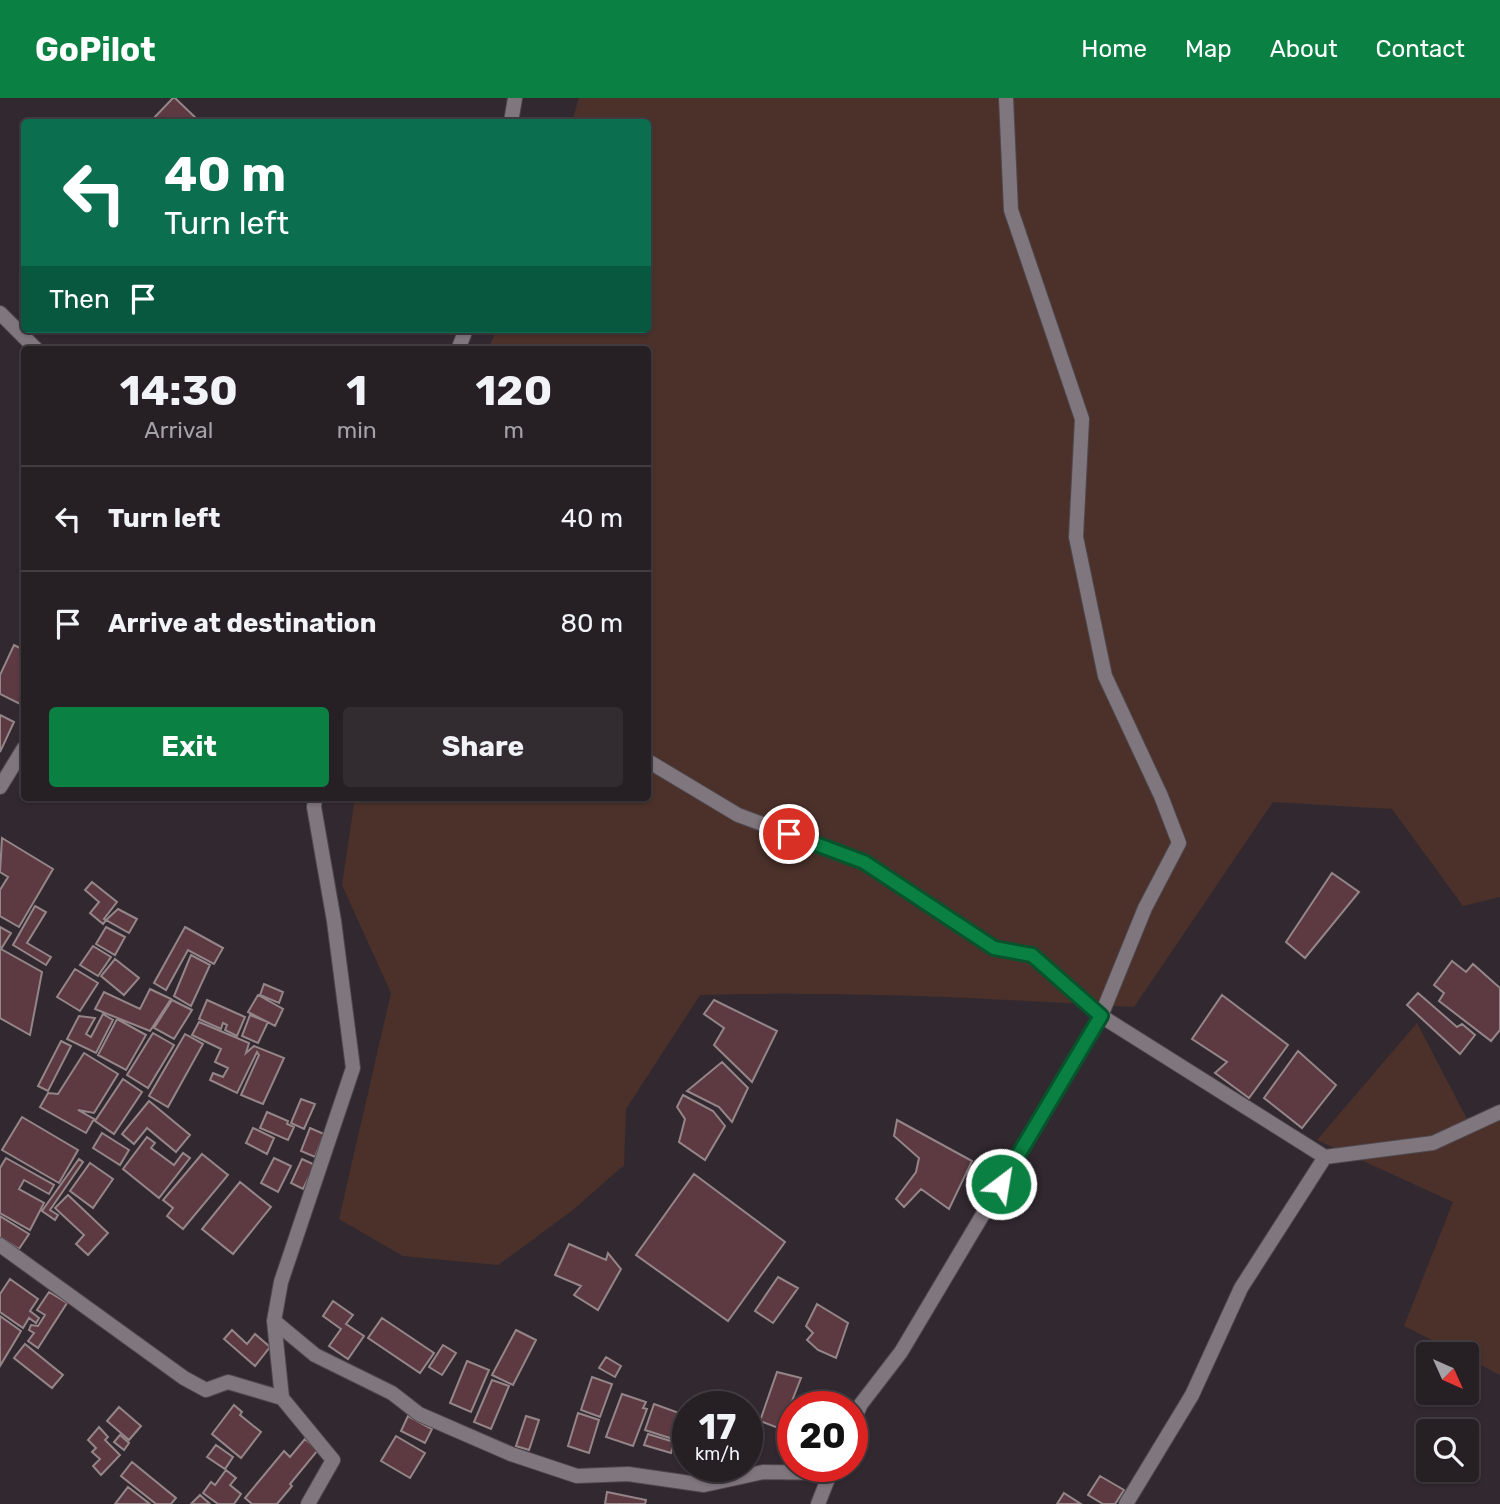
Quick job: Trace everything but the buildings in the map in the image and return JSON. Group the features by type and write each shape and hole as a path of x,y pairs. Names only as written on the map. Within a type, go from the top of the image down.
{"lane":[{"path":"512,119 515,98"},
{"path":"868,1395 901,1352 1101,1016 1145,908 1179,843 1161,796 1105,676 1076,537 1082,419 1011,210 1006,98"},
{"path":"0,313 33,346"},
{"path":"0,787 21,753"},
{"path":"651,763 738,815 864,862 994,948 1032,955 1101,1016 1325,1157 1433,1143 1500,1112"},
{"path":"308,1504 333,1460 282,1398 274,1321 281,1282 353,1068 334,921 314,807 315,801"},
{"path":"1126,1504 1192,1395 1241,1288 1325,1157"},
{"path":"0,1245 184,1378 206,1390 228,1382 282,1398"},
{"path":"274,1321 315,1355 393,1394 419,1414 511,1454 577,1476 628,1474 704,1485 777,1472"},
{"path":"818,1504 827,1482"}],"shaded area":[{"path":"579,98 1500,98 1500,897 1463,906 1392,809 1273,802 1134,1007 917,996 700,995 626,1109 624,1165 573,1210 498,1265 403,1256 339,1219 391,993 342,885 355,801 651,801 651,346 490,346 495,333 651,333 651,119 573,119"},
{"path":"1417,1023 1467,1119 1500,1120 1500,1375 1479,1364 1479,1342 1436,1342 1404,1326 1453,1202 1317,1140"}],"route":[{"path":"789,834 864,862 994,948 1032,955 1101,1016 1001,1184"}]}
